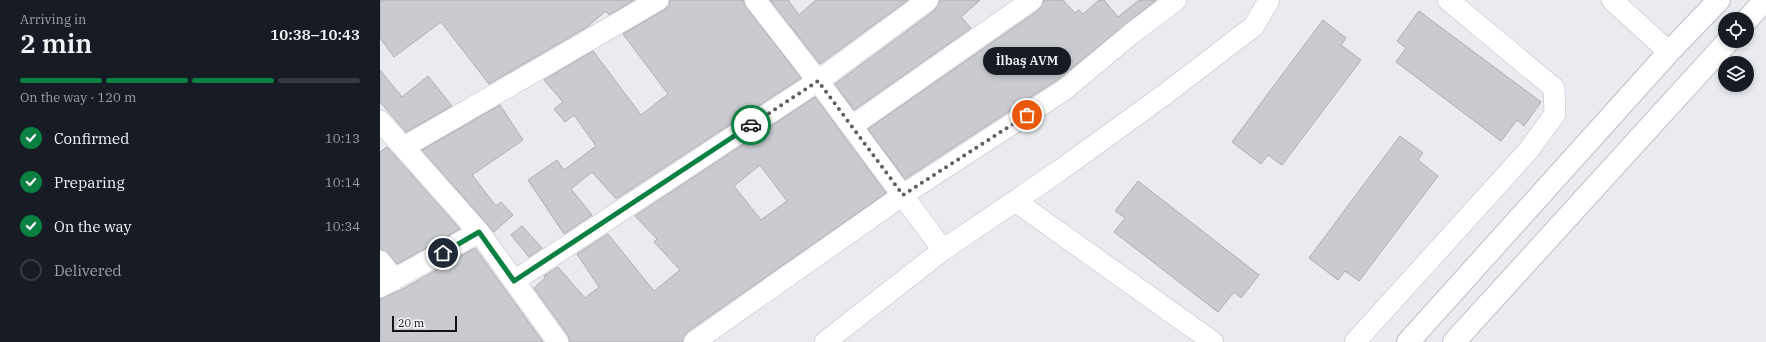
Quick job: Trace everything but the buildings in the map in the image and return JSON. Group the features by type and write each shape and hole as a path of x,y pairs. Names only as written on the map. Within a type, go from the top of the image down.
{"street":[{"path":"404,147 658,0"},
{"path":"754,0 818,81 943,250"},
{"path":"514,281 818,81 928,0"},
{"path":"852,126 1032,0"},
{"path":"694,342 903,195 1064,90 1131,34 1176,0"},
{"path":"825,342 943,250 1015,201 1164,95 1254,26 1269,0"},
{"path":"1355,342 1528,151 1555,114 1554,88 1448,0"},
{"path":"1612,0 1669,52"},
{"path":"1408,342 1669,52 1719,0"},
{"path":"1754,12 1765,0"},
{"path":"1454,342 1722,48"},
{"path":"383,129 404,147 479,232 558,342"},
{"path":"1015,201 1213,342"},
{"path":"380,261 387,283 479,232"}],"way so far":[{"path":"751,125 818,81 903,195 1027,115"}],"place":[{"name":"İlbaş AVM","path":"1027,115"}],"route":[{"path":"443,253 479,232 514,281 751,125"}]}
